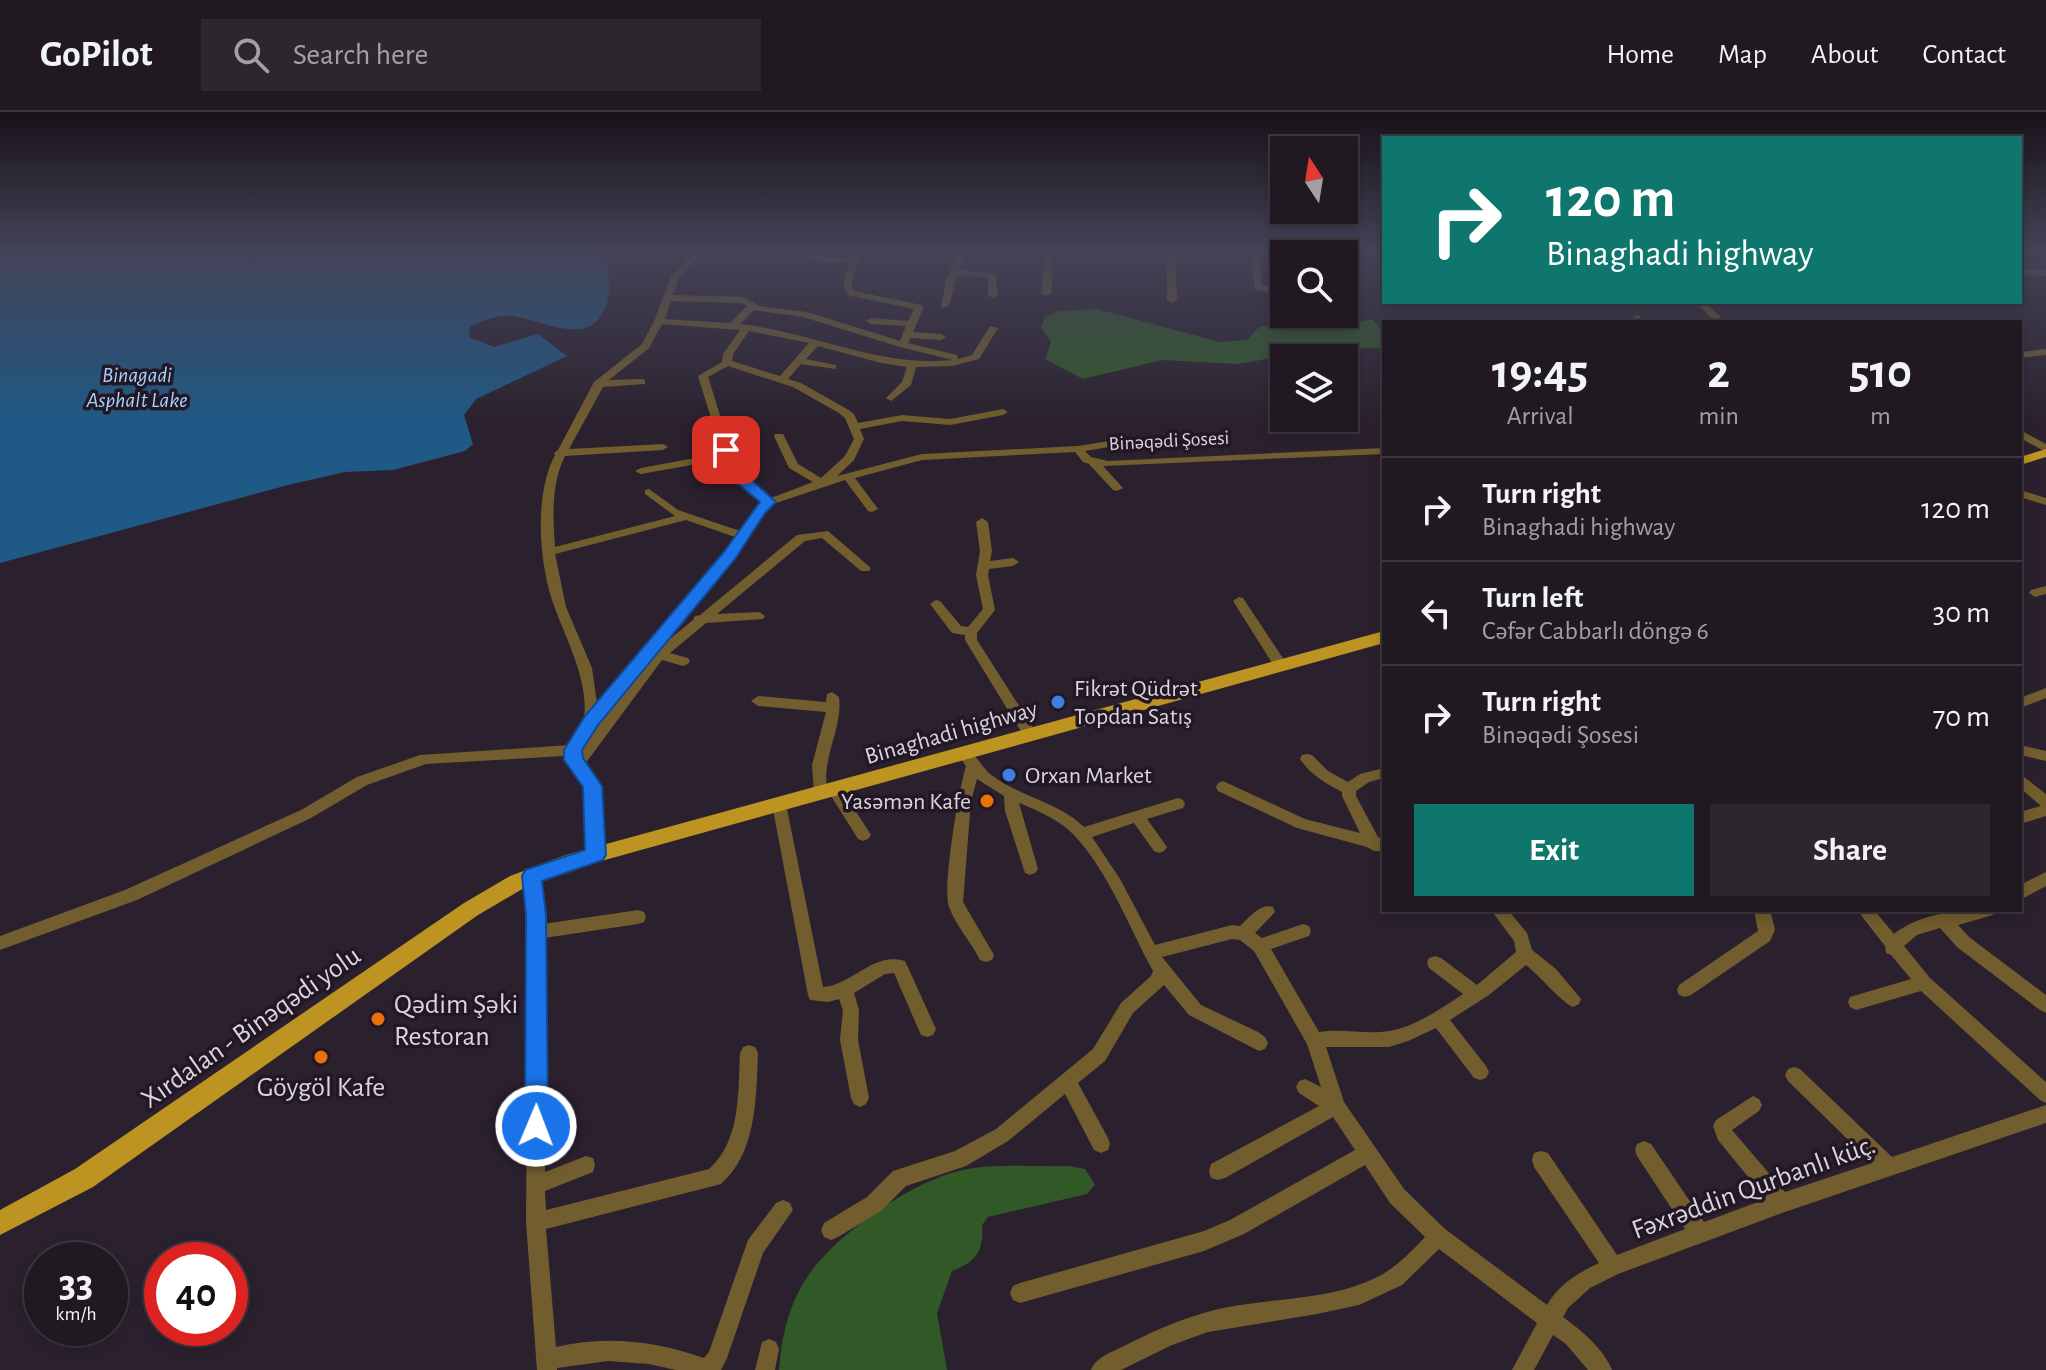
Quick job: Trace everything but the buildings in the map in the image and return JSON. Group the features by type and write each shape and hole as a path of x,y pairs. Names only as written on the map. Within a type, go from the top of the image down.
{"main road":[{"path":"2022,460 2046,451"},
{"name":"Binaghadi highway","path":"532,876 596,855 827,791 968,761 1030,734 1382,638"},
{"name":"Xırdalan - Binəqədi yolu","path":"0,1223 84,1178 471,909 532,876"}],"street":[{"path":"591,720 585,668 560,607 549,552 547,508 559,453 598,384 641,351 663,309"},
{"path":"731,328 749,309"},
{"path":"774,309 908,334 941,337"},
{"path":"908,334 916,309"},
{"path":"659,321 788,335 867,359 912,365 967,360 981,354 993,328"},
{"path":"871,321 967,360"},
{"path":"727,363 728,354 745,330"},
{"path":"782,380 815,343"},
{"path":"2025,355 2046,352"},
{"path":"799,361 833,367"},
{"path":"575,757 591,720 743,536 759,510 769,502 741,479 727,455 703,376 727,363 782,380 843,411 856,427 902,418 950,422 1003,412"},
{"path":"891,398 912,376 912,365"},
{"path":"598,384 641,382"},
{"name":"Binəqədi Şosesi","path":"822,483 856,450 859,439 856,427"},
{"path":"2022,434 2046,451"},
{"path":"779,436 793,466 822,483"},
{"path":"1078,449 1128,441"},
{"path":"559,453 663,447"},
{"name":"Binəqədi Şosesi","path":"769,502 822,483 935,455 1078,449 1094,463 1382,451"},
{"path":"641,471 727,455"},
{"path":"1094,463 1117,488"},
{"path":"848,476 872,509"},
{"path":"649,492 685,517 743,536"},
{"path":"2022,494 2046,502"},
{"path":"549,552 685,517"},
{"path":"982,522 989,610 971,632 974,648 1030,734"},
{"path":"0,943 131,895 306,814 362,781 425,759 575,757 659,655 699,619 810,534 829,537 865,568"},
{"path":"984,566 1013,562"},
{"path":"1239,601 1281,666"},
{"path":"936,604 957,630 971,632"},
{"path":"699,619 759,616"},
{"path":"659,655 683,661"},
{"path":"2022,702 2046,693"},
{"path":"758,701 833,703 816,765 827,791 863,835"},
{"path":"2022,750 2046,756"},
{"path":"575,757 592,786 596,855"},
{"path":"1307,759 1323,775 1349,789"},
{"path":"968,761 1011,794 1058,815 1081,834 1161,971 1174,981 1199,1013 1242,1030 1259,1043"},
{"path":"968,761 955,902 958,914 977,935 986,955"},
{"path":"1349,789 1365,778 1382,774"},
{"path":"2022,782 2046,802"},
{"path":"1223,787 1302,824 1379,845"},
{"path":"1349,789 1349,796 1379,845"},
{"path":"1011,794 1012,811 1030,869"},
{"path":"779,804 816,995 825,996 844,989 869,978 883,966 899,966 927,1029"},
{"path":"1081,834 1139,819 1178,804"},
{"path":"2022,817 2046,810"},
{"path":"1139,819 1159,847"},
{"path":"532,876 536,932 536,1222 547,1365 573,1352 628,1350 710,1370 717,1358 755,1247 783,1210"},
{"path":"2022,892 2046,878"},
{"path":"1243,933 1267,912"},
{"path":"1501,912 1521,938 1525,954 1550,974 1573,999"},
{"path":"1685,990 1764,936 1767,930 1762,912"},
{"path":"1866,912 1892,948 1924,983 2046,1094"},
{"path":"1892,948 1905,931 1980,912"},
{"path":"536,932 638,917"},
{"path":"1945,922 1963,942 2046,1005"},
{"path":"1260,946 1303,931"},
{"path":"1151,953 1232,932 1243,933 1260,946 1315,1041 1336,1106 1397,1196 1438,1236 1582,1346 1602,1370"},
{"path":"1315,1041 1343,1035 1389,1039 1410,1034 1439,1019 1515,967 1525,954"},
{"path":"1435,963 1475,993"},
{"path":"831,1230 874,1204 900,1178 982,1148 1099,1055 1127,1008 1158,980 1161,971"},
{"path":"1856,1002 1924,983"},
{"path":"844,989 851,1010 849,1040 860,1098"},
{"path":"1439,1019 1480,1072"},
{"path":"536,1222 723,1172 729,1166 744,1119 749,1053"},
{"path":"1794,1075 1889,1167"},
{"path":"1067,1081 1101,1144"},
{"path":"1305,1087 1336,1106"},
{"path":"1753,1105 1722,1126 1724,1134 1782,1203"},
{"path":"1218,1171 1336,1106"},
{"name":"Fəxrəddin Qurbanlı küç.","path":"1522,1370 1549,1318 1572,1289 1613,1266 1782,1203 2045,1116"},
{"path":"1644,1150 1700,1234"},
{"path":"1020,1293 1204,1241 1237,1227 1369,1153"},
{"path":"1541,1160 1613,1266"},
{"path":"535,1186 586,1165"},
{"path":"1101,1370 1172,1334 1207,1322 1277,1307 1342,1299 1376,1289 1417,1261 1438,1236"}],"green space":[{"path":"1097,309 1220,342 1247,340 1260,326 1321,330 1358,328 1358,322 1372,319 1382,330 1382,348 1358,348 1358,344 1270,344 1270,358 1267,359 1237,364 1162,360 1083,379 1045,359 1051,342 1041,327 1045,317 1059,311"},
{"path":"1002,1166 1085,1169 1095,1185 1087,1194 988,1217 982,1225 982,1241 977,1254 967,1264 952,1271 937,1313 947,1370 779,1370 786,1324 804,1282 833,1247 875,1213 921,1185 963,1170"}],"water":[{"name":"Binagadi Asphalt Lake","path":"0,309 605,309 599,319 579,329 505,316 487,319 470,327 469,337 494,347 538,334 567,356 476,399 464,415 473,444 465,451 393,470 345,472 288,485 0,563"}],"place":[{"name":"Fikrət Qüdrət Topdan Satış","path":"1058,702"},
{"name":"Orxan Market","path":"1009,775"},
{"name":"Yasəmən Kafe","path":"987,801"},
{"name":"Qədim Şəki Restoran","path":"378,1019"},
{"name":"Göygöl Kafe","path":"321,1057"}],"route":[{"path":"536,1126 536,915 532,876 596,855 592,786 584,770 573,760 573,750 591,720 666,627 730,555 759,510 769,502 741,479 733,469 726,450"}]}
